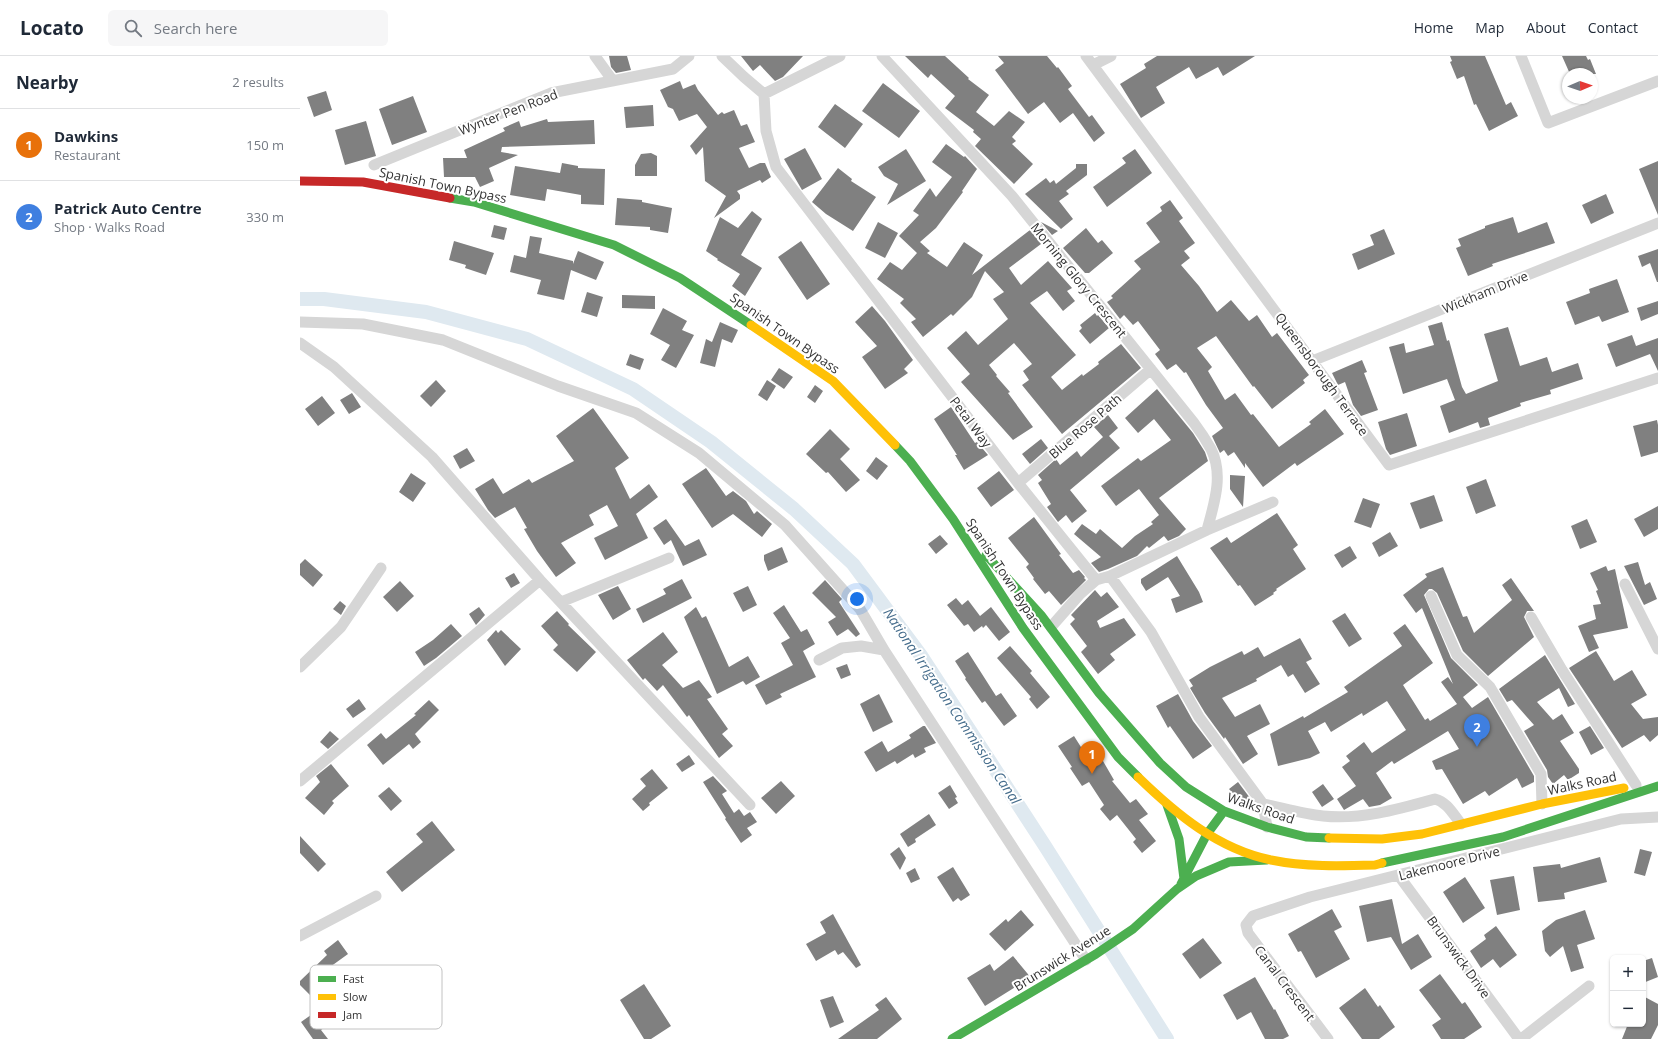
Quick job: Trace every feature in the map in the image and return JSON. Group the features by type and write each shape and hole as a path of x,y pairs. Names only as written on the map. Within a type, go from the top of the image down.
{"main road":[{"name":"Spanish Town Bypass","path":"300,181 363,182 474,202 614,245 680,278 833,381 910,461 953,519 1024,628 1118,757 1167,805 1207,834"},
{"name":"Walks Road","path":"953,519 1051,627 1099,693 1160,763 1186,787 1224,811 1267,827 1306,837 1382,839 1422,834 1542,804 1658,781"},
{"name":"Walks Road","path":"1207,834 1233,848 1271,860 1321,866 1375,866 1503,837 1658,786"},
{"path":"1167,805 1179,839 1184,879"},
{"name":"Brunswick Avenue","path":"1177,889 1184,879 1207,834 1224,811"},
{"name":"Brunswick Avenue","path":"952,1039 1096,954 1132,929 1177,889 1196,876 1229,862 1271,860"}],"street":[{"path":"595,56 613,81"},
{"name":"Wynter Pen Road","path":"374,165 551,93 673,68 689,56"},
{"path":"722,56 764,94 840,56"},
{"name":"Morning Glory Crescent","path":"882,56 1012,196 1194,423 1212,450 1217,470 1218,488 1207,530"},
{"path":"1090,60 1111,56"},
{"path":"1521,56 1548,123 1658,81"},
{"name":"Queensborough Terrace","path":"1090,60 1389,465 1658,378"},
{"name":"Petal Way","path":"764,94 766,132 776,167 1018,483 1096,580"},
{"name":"Wickham Drive","path":"1312,361 1658,222"},
{"path":"300,322 363,324 443,340 558,386 636,413 700,453 784,525 860,609 884,650 1086,960"},
{"path":"300,343 334,367 432,457 540,580 750,805"},
{"name":"Blue Rose Path","path":"1018,483 1151,369"},
{"path":"1051,627 1080,594 1096,580 1110,576 1207,530 1273,502"},
{"path":"561,602 669,558"},
{"path":"300,667 341,627 381,568"},
{"path":"1110,576 1151,632 1199,717 1263,804 1267,827"},
{"path":"300,781 540,580"},
{"path":"1625,584 1658,649"},
{"path":"1431,596 1457,655 1490,687 1541,774 1542,804"},
{"path":"1531,617 1562,670 1636,785"},
{"path":"819,660 842,648 861,646 884,650"},
{"path":"1263,804 1324,816 1355,816 1389,812 1435,799 1441,801 1461,824"},
{"name":"Lakemoore Drive","path":"1246,924 1253,916 1310,897 1399,876 1620,819 1658,817"},
{"name":"Brunswick Drive","path":"1399,876 1520,1039"},
{"path":"300,936 376,896"},
{"name":"Canal Crescent","path":"1246,924 1248,933 1328,1039"},
{"path":"1520,1039 1589,986"}],"building":[{"path":"609,56 627,56 631,70 616,73 611,67"},
{"path":"741,56 803,56 783,77 775,81 760,65 753,71"},
{"path":"905,56 945,56 969,78 968,79 989,95 976,112 994,126 1009,111 1025,122 1012,137 1016,141 1012,144 1033,164 1014,184 975,146 981,139 973,132 974,130 945,108 955,96 931,74 928,78"},
{"path":"998,56 1047,56 1057,68 1058,67 1072,86 1068,89 1089,117 1092,115 1105,133 1094,142 1073,113 1060,123 1044,102 1028,114 995,70 1004,63"},
{"path":"1157,56 1255,56 1223,76 1218,67 1196,79 1189,67 1156,87 1165,103 1141,118 1120,84 1146,68 1144,64"},
{"path":"1450,56 1485,56 1506,105 1511,102 1518,116 1489,131 1476,104 1474,105 1464,76 1457,79 1450,62 1452,61"},
{"path":"1562,56 1586,56 1588,60 1590,59 1594,68 1567,68"},
{"path":"680,81 683,89 695,84 718,115 722,112 724,114 734,110 741,126 747,124 755,142 739,148 749,168 760,163 765,163 771,177 762,183 760,180 737,191 740,195 740,199 714,218 726,196 705,181 703,147 696,155 690,146 707,127 697,114 679,121 673,109 668,107 660,90"},
{"path":"883,83 920,111 899,138 862,111"},
{"path":"326,91 332,110 314,117 307,97"},
{"path":"413,96 427,132 392,145 379,109"},
{"path":"835,104 863,124 845,148 818,127"},
{"path":"653,105 654,126 626,128 624,107"},
{"path":"547,119 548,122 594,120 595,144 502,147 501,152 518,155 489,168 494,181 480,187 475,177 444,177 443,158 467,158 464,150 505,131 503,128 519,121 521,127"},
{"path":"366,121 376,156 345,165 335,130"},
{"path":"946,144 964,157 965,156 977,169 962,191 963,192 936,228 920,242 930,251 927,253 947,267 964,242 983,255 972,275 1030,230 1041,244 1009,268 1021,285 1048,261 1072,288 1067,291 1075,301 1063,311 1047,291 1030,303 1076,355 1051,377 1062,390 1082,374 1083,376 1099,364 1098,362 1121,344 1141,368 1062,434 1022,385 1029,380 1023,371 1032,364 1014,343 989,365 997,375 996,376 1010,392 1008,393 1033,427 1013,440 961,382 970,374 947,348 966,331 978,345 1008,319 993,299 1004,292 985,271 972,297 953,316 951,314 923,337 911,322 916,319 900,303 904,299 877,279 890,262 902,270 917,253 899,236 919,215 913,211 930,188 936,197 952,177 932,162"},
{"path":"805,148 822,179 802,190 784,159"},
{"path":"906,149 926,181 887,205 898,184 884,176 878,167"},
{"path":"1135,149 1152,173 1107,207 1093,187 1126,163 1122,158"},
{"path":"651,153 657,156 657,176 635,176 635,165 641,154"},
{"path":"1658,161 1658,215 1639,169"},
{"path":"562,163 578,166 578,168 605,169 604,205 581,204 581,195 547,189 545,201 510,195 515,166 560,173"},
{"path":"1076,164 1087,164 1087,175 1066,191 1069,194 1059,201 1073,219 1061,229 1025,194 1046,178 1050,183 1054,180 1056,184 1076,168"},
{"path":"838,168 852,179 851,181 876,197 853,231 826,214 812,202"},
{"path":"1606,194 1614,213 1591,224 1582,205"},
{"path":"617,198 642,200 642,202 672,208 668,233 650,230 650,227 615,225"},
{"path":"1170,200 1183,218 1179,221 1195,243 1184,251 1190,258 1181,265 1199,286 1217,312 1231,300 1249,321 1257,315 1272,337 1277,333 1309,375 1303,380 1305,383 1272,409 1254,386 1253,387 1216,336 1197,348 1212,367 1208,371 1225,400 1235,393 1251,415 1253,414 1279,447 1311,424 1309,422 1325,409 1344,434 1297,466 1295,463 1263,487 1245,463 1245,468 1234,452 1228,456 1224,450 1220,453 1212,436 1223,428 1206,405 1186,372 1184,373 1176,364 1167,370 1155,354 1160,350 1138,321 1133,325 1124,315 1120,319 1107,302 1113,298 1111,296 1141,269 1134,261 1160,242 1146,223 1162,211 1160,207"},
{"path":"752,211 762,219 741,255 762,268 745,296 732,286 740,274 717,260 718,259 706,251 720,217 738,228"},
{"path":"1513,217 1518,233 1547,222 1555,243 1492,264 1493,266 1468,276 1456,248 1461,246 1458,239 1485,228 1485,226"},
{"path":"878,222 898,233 885,258 865,248"},
{"path":"1041,222 1058,231 1052,235"},
{"path":"494,225 507,228 504,240 491,237"},
{"path":"1086,228 1098,243 1102,240 1113,253 1089,273 1085,273 1063,248"},
{"path":"1384,229 1395,254 1358,270 1352,254 1374,245 1370,235"},
{"path":"530,236 542,238 539,253 573,261 573,264 578,251 604,262 596,280 571,270 564,300 537,294 541,280 510,272 514,255 526,258"},
{"path":"454,241 494,253 486,275 465,268 466,265 449,260"},
{"path":"801,241 830,284 807,300 778,257"},
{"path":"1658,249 1657,282 1650,263 1642,267 1638,256"},
{"path":"1617,279 1629,312 1602,322 1599,316 1575,325 1566,302 1590,293 1589,289"},
{"path":"587,292 603,297 597,317 581,312"},
{"path":"622,295 655,296 655,309 622,308"},
{"path":"1658,301 1658,314 1641,321 1637,308"},
{"path":"872,306 885,321 913,360 904,369 908,373 885,389 862,357 877,346 855,322"},
{"path":"663,308 687,321 682,330 694,335 676,368 661,360 670,345 650,334"},
{"path":"1095,313 1109,328 1090,344 1079,331 1082,328 1080,325"},
{"path":"720,322 738,330 732,343 722,339 715,367 700,363 706,339 712,342"},
{"path":"1442,322 1447,341 1449,340 1462,387 1466,394 1498,381 1484,334 1508,327 1520,366 1547,357 1552,372 1578,363 1583,379 1550,390 1551,394 1520,403 1521,406 1488,418 1490,425 1480,428 1478,422 1449,433 1440,406 1455,400 1447,379 1403,394 1389,347 1404,343 1406,353 1434,345 1428,326"},
{"path":"1632,335 1636,346 1658,338 1658,371 1650,354 1616,367 1607,344"},
{"path":"630,354 644,359 640,370 626,365"},
{"path":"1362,360 1367,372 1364,373 1378,410 1361,416 1353,405 1345,382 1338,385 1332,373"},
{"path":"779,368 793,377 784,389 771,380"},
{"path":"436,380 446,391 431,407 420,396"},
{"path":"767,380 776,386 767,401 758,395"},
{"path":"815,385 823,391 815,403 807,397"},
{"path":"1157,389 1193,433 1205,452 1208,461 1159,498 1186,529 1179,536 1168,541 1164,536 1149,548 1147,546 1137,556 1099,572 1091,563 1101,557 1074,534 1082,524 1096,534 1100,529 1122,548 1135,536 1153,524 1151,522 1159,515 1139,489 1116,506 1101,486 1138,458 1141,461 1171,440 1154,419 1138,433 1125,418"},
{"path":"352,393 361,407 349,414 340,400"},
{"path":"322,396 335,413 318,426 305,409"},
{"path":"951,407 975,443 977,442 988,455 964,470 955,455 957,455 934,419"},
{"path":"593,408 629,458 615,468 630,499 649,484 658,497 636,514 648,538 605,560 594,538 618,526 607,505 589,515 594,525 561,543 576,563 556,577 537,551 524,529 527,528 515,507 495,518 488,510 475,489 493,478 503,494 529,479 532,483 574,461 556,436"},
{"path":"1407,413 1417,446 1390,455 1386,449 1378,422"},
{"path":"1108,415 1118,428 1109,436 1120,448 1070,490 1087,511 1072,523 1066,515 1058,522 1047,507 1051,504 1038,483 1042,480 1038,475 1056,459 1060,465 1077,451 1081,457 1103,437 1094,427"},
{"path":"1657,420 1658,452 1641,457 1633,426"},
{"path":"830,429 850,449 840,459 860,480 846,492 828,472 826,473 806,454"},
{"path":"1041,439 1048,448 1030,464 1022,454"},
{"path":"467,448 475,461 460,469 453,456"},
{"path":"876,457 888,466 877,480 866,471"},
{"path":"706,468 726,496 733,491 746,501 754,514 757,511 772,524 762,537 733,514 712,528 682,484"},
{"path":"999,471 1014,490 991,507 977,488"},
{"path":"411,473 426,483 413,502 399,492"},
{"path":"1230,475 1245,476 1243,507 1230,489"},
{"path":"1486,479 1496,506 1476,514 1466,487"},
{"path":"1434,495 1443,521 1420,529 1410,503"},
{"path":"1363,498 1380,504 1371,528 1354,522"},
{"path":"1658,506 1658,529 1644,537 1634,519"},
{"path":"1277,513 1298,545 1293,549 1306,569 1276,589 1277,590 1273,593 1274,594 1255,606 1210,548 1227,537 1231,543"},
{"path":"1034,517 1061,554 1059,555 1073,573 1079,570 1086,580 1061,605 1049,591 1045,594 1033,579 1034,578 1026,567 1029,564 1008,538"},
{"path":"666,519 685,546 699,539 707,555 683,566 671,540 664,545 653,528"},
{"path":"1587,519 1597,542 1580,549 1571,526"},
{"path":"1390,532 1398,546 1379,557 1372,543"},
{"path":"940,535 948,544 936,554 928,544"},
{"path":"1350,546 1357,558 1342,568 1334,555"},
{"path":"782,547 788,562 768,571 764,560 764,555"},
{"path":"1177,556 1199,592 1203,602 1176,613 1171,599 1180,596 1168,577 1146,591 1141,583 1141,579"},
{"path":"305,559 323,575 313,587 300,575 300,564"},
{"path":"1638,562 1645,585 1650,582 1657,599 1644,605 1624,566"},
{"path":"1606,566 1608,571 1615,569 1628,628 1593,635 1599,648 1589,652 1578,626 1596,619 1593,605 1601,604 1596,591 1598,590 1590,573"},
{"path":"1443,567 1463,617 1467,616 1474,633 1512,600 1502,585 1511,578 1534,611 1527,611 1524,617 1534,637 1488,676 1463,651 1437,593 1432,589 1429,589 1424,595 1451,658 1478,685 1463,697 1472,708 1488,697 1534,776 1534,782 1522,788 1517,778 1489,796 1485,791 1463,804 1442,769 1436,770 1432,761 1459,749 1448,731 1394,764 1392,761 1376,773 1392,798 1380,805 1369,807 1363,799 1344,810 1337,799 1356,786 1342,767 1350,761 1346,756 1364,742 1372,753 1406,730 1387,701 1363,716 1362,713 1331,732 1325,722 1308,731 1320,753 1310,758 1278,766 1270,734 1303,716 1304,718 1348,692 1344,687 1402,646 1393,633 1405,624 1433,663 1403,685 1425,720 1428,718 1430,721 1457,704 1441,682 1448,677 1453,684 1422,608 1416,613 1403,595 1427,577 1425,574"},
{"path":"514,573 520,583 511,588 505,578"},
{"path":"682,579 692,598 643,623 636,609 666,594 663,589"},
{"path":"825,580 842,599 839,602 860,634 856,637 848,629 837,636 828,622 836,617 812,593"},
{"path":"400,581 414,596 397,612 383,597"},
{"path":"618,586 631,609 613,620 598,595"},
{"path":"748,586 757,605 743,612 733,593"},
{"path":"1095,590 1101,597 1107,592 1119,607 1097,621 1100,628 1124,618 1136,635 1110,654 1115,660 1098,674 1081,652 1087,646 1070,624 1075,619 1071,615"},
{"path":"956,598 962,605 968,600 980,616 991,607 1010,632 999,641 986,625 974,632 968,624 964,626 947,605"},
{"path":"340,601 346,606 341,615 333,609"},
{"path":"784,605 801,632 807,629 815,644 803,651 816,677 780,694 782,697 766,705 755,685 793,665 781,643 790,638 773,613"},
{"path":"479,607 485,615 476,625 469,614"},
{"path":"696,607 702,618 706,616 729,667 748,656 760,677 746,685 743,681 717,694 684,617"},
{"path":"557,611 569,624 568,625 596,652 577,672 553,650 558,645 541,626"},
{"path":"1345,613 1362,639 1349,647 1332,621"},
{"path":"451,624 462,636 424,666 415,652 433,640"},
{"path":"496,630 498,633 501,630 521,649 505,666 487,640"},
{"path":"663,632 678,652 662,665 683,688 699,680 712,697 707,699 728,729 722,734 733,746 719,758 689,715 687,717 663,685 657,691 645,678 643,680 627,660"},
{"path":"1300,638 1312,659 1306,662 1320,684 1305,693 1293,674 1288,677 1281,665 1256,679 1257,681 1222,698 1235,717 1260,704 1270,724 1247,736 1258,754 1243,764 1225,737 1224,739 1205,713 1190,688 1193,686 1189,680 1210,667 1242,651 1244,655 1258,647 1264,657"},
{"path":"1010,646 1032,671 1030,673 1050,697 1037,709 1029,699 1031,697 997,658"},
{"path":"1596,651 1614,681 1632,670 1647,695 1631,704 1643,719 1658,717 1658,735 1650,742 1644,735 1622,748 1569,668"},
{"path":"968,652 996,696 1001,693 1017,716 1004,726 985,701 982,703 965,679 966,678 955,661"},
{"path":"1545,655 1575,704 1568,707 1559,688 1537,702 1553,720 1562,714 1574,733 1560,741 1579,769 1579,773 1568,780 1564,775 1553,784 1548,777 1547,770 1524,731 1534,725 1512,700 1507,702 1499,689"},
{"path":"847,664 851,675 841,679 836,668"},
{"path":"879,694 893,722 873,732 860,704"},
{"path":"1178,694 1193,721 1212,746 1193,759 1170,726 1168,728 1156,706"},
{"path":"359,699 366,709 353,718 346,709"},
{"path":"429,700 439,710 415,734 421,742 413,749 409,744 383,765 367,745 381,733 386,739 416,715 414,714"},
{"path":"925,726 936,743 924,748 926,752 915,758 913,754 897,764 895,761 876,772 864,752 882,741 888,752 911,738 909,735"},
{"path":"1590,726 1604,748 1591,755 1579,732"},
{"path":"330,731 339,739 328,749 320,742"},
{"path":"1074,736 1086,755 1096,749 1114,780 1112,781 1130,803 1136,799 1148,814 1139,820 1156,841 1142,853 1133,842 1136,839 1117,815 1110,821 1100,809 1104,805 1089,782 1082,786 1070,768 1072,767 1058,746"},
{"path":"689,755 695,764 682,772 676,764"},
{"path":"331,764 349,786 332,801 334,803 324,815 305,798 320,782 316,776"},
{"path":"652,769 668,788 649,803 650,805 643,811 632,799 646,786 640,779"},
{"path":"713,776 727,791 722,794 734,813 739,809 744,816 750,812 757,822 747,828 752,835 741,843 703,782"},
{"path":"781,781 795,796 776,814 761,798"},
{"path":"1238,782 1253,802 1245,808 1229,789"},
{"path":"1323,784 1334,799 1322,807 1312,792"},
{"path":"950,785 957,797 955,798 958,803 949,809 938,793"},
{"path":"389,787 402,801 391,811 378,796"},
{"path":"929,814 936,825 915,839 916,842 908,847 900,834"},
{"path":"432,821 455,850 402,892 386,872 423,842 416,834"},
{"path":"300,836 326,864 318,872 300,853"},
{"path":"899,847 906,858 900,870 890,854"},
{"path":"1640,849 1652,852 1645,876 1634,873"},
{"path":"1600,857 1607,882 1564,893 1565,899 1538,902 1533,867 1560,864 1561,868"},
{"path":"953,867 970,895 961,901 958,898 953,902 937,877"},
{"path":"915,868 920,879 911,883 906,873"},
{"path":"1514,876 1520,910 1497,915 1490,880"},
{"path":"1465,877 1485,908 1463,923 1443,892"},
{"path":"1392,899 1402,944 1418,934 1432,957 1411,970 1391,937 1367,942 1359,906"},
{"path":"1332,909 1342,927 1334,931 1350,959 1316,978 1301,951 1298,952 1288,934"},
{"path":"1021,910 1034,925 1005,951 989,934 1006,919 1008,922"},
{"path":"1585,910 1595,939 1577,945 1584,968 1571,972 1563,946 1550,957 1545,951 1542,931 1556,920"},
{"path":"833,914 861,965 856,968 843,952 838,955 835,950 816,961 806,944 826,933 820,922"},
{"path":"1496,926 1517,955 1500,968 1493,959 1481,968 1470,951 1486,939 1484,935"},
{"path":"1203,938 1222,963 1200,979 1182,954"},
{"path":"338,940 348,954 333,965 317,965 327,955 324,951"},
{"path":"1013,956 1032,979 1019,988 1017,986 985,1006 967,978 990,964 994,971"},
{"path":"1652,958 1658,977 1646,982 1646,960"},
{"path":"310,971 310,995 300,985 300,981"},
{"path":"1440,974 1462,1004 1465,1002 1482,1027 1464,1039 1441,1039 1432,1025 1441,1019 1419,990"},
{"path":"1255,977 1274,1010 1275,1009 1289,1036 1283,1039 1265,1039 1251,1012 1237,1020 1223,995"},
{"path":"644,984 671,1026 651,1039 644,1039 620,1000"},
{"path":"1365,988 1378,1007 1380,1005 1395,1027 1379,1039 1362,1039 1339,1008"},
{"path":"833,996 844,1022 830,1028 820,1000"},
{"path":"886,997 902,1019 877,1039 838,1039 879,1010 875,1005"},
{"path":"1646,998 1658,1004 1658,1025 1651,1039 1622,1039 1627,1027 1646,1027"},
{"path":"310,1016 310,1029 322,1029 321,1030 328,1039 313,1039 301,1022"}],"waterway":[{"name":"National Irrigation Commission Canal","path":"300,299 324,299 426,312 527,339 633,389 711,442 794,509 853,564 922,657 1045,846 1167,1039"}],"traffic: fast":[{"path":"450,198 474,202 614,245 680,278 751,325"},
{"path":"895,445 910,461 953,519 1023,628 1118,757 1138,777"},
{"path":"986,555 1041,615 1099,693 1160,763 1186,787 1224,811 1267,827 1306,837 1329,838"},
{"path":"1382,863 1503,837 1658,786"},
{"path":"1167,805 1179,839 1184,879"},
{"path":"1181,884 1207,834 1224,811"},
{"path":"952,1039 1096,954 1133,929 1177,889 1196,876 1229,862 1267,860"}],"traffic: slow":[{"path":"751,325 833,381 895,445"},
{"path":"1138,777 1167,804 1199,828 1233,848 1252,855 1271,860 1310,865 1375,865 1382,863"},
{"path":"1329,838 1382,839 1422,834 1542,804 1624,788"}],"traffic: jam":[{"path":"300,181 363,182 450,198"}],"place":[{"name":"Patrick Auto Centre","path":"1477,747"},
{"name":"Dawkins","path":"1092,774"}]}
